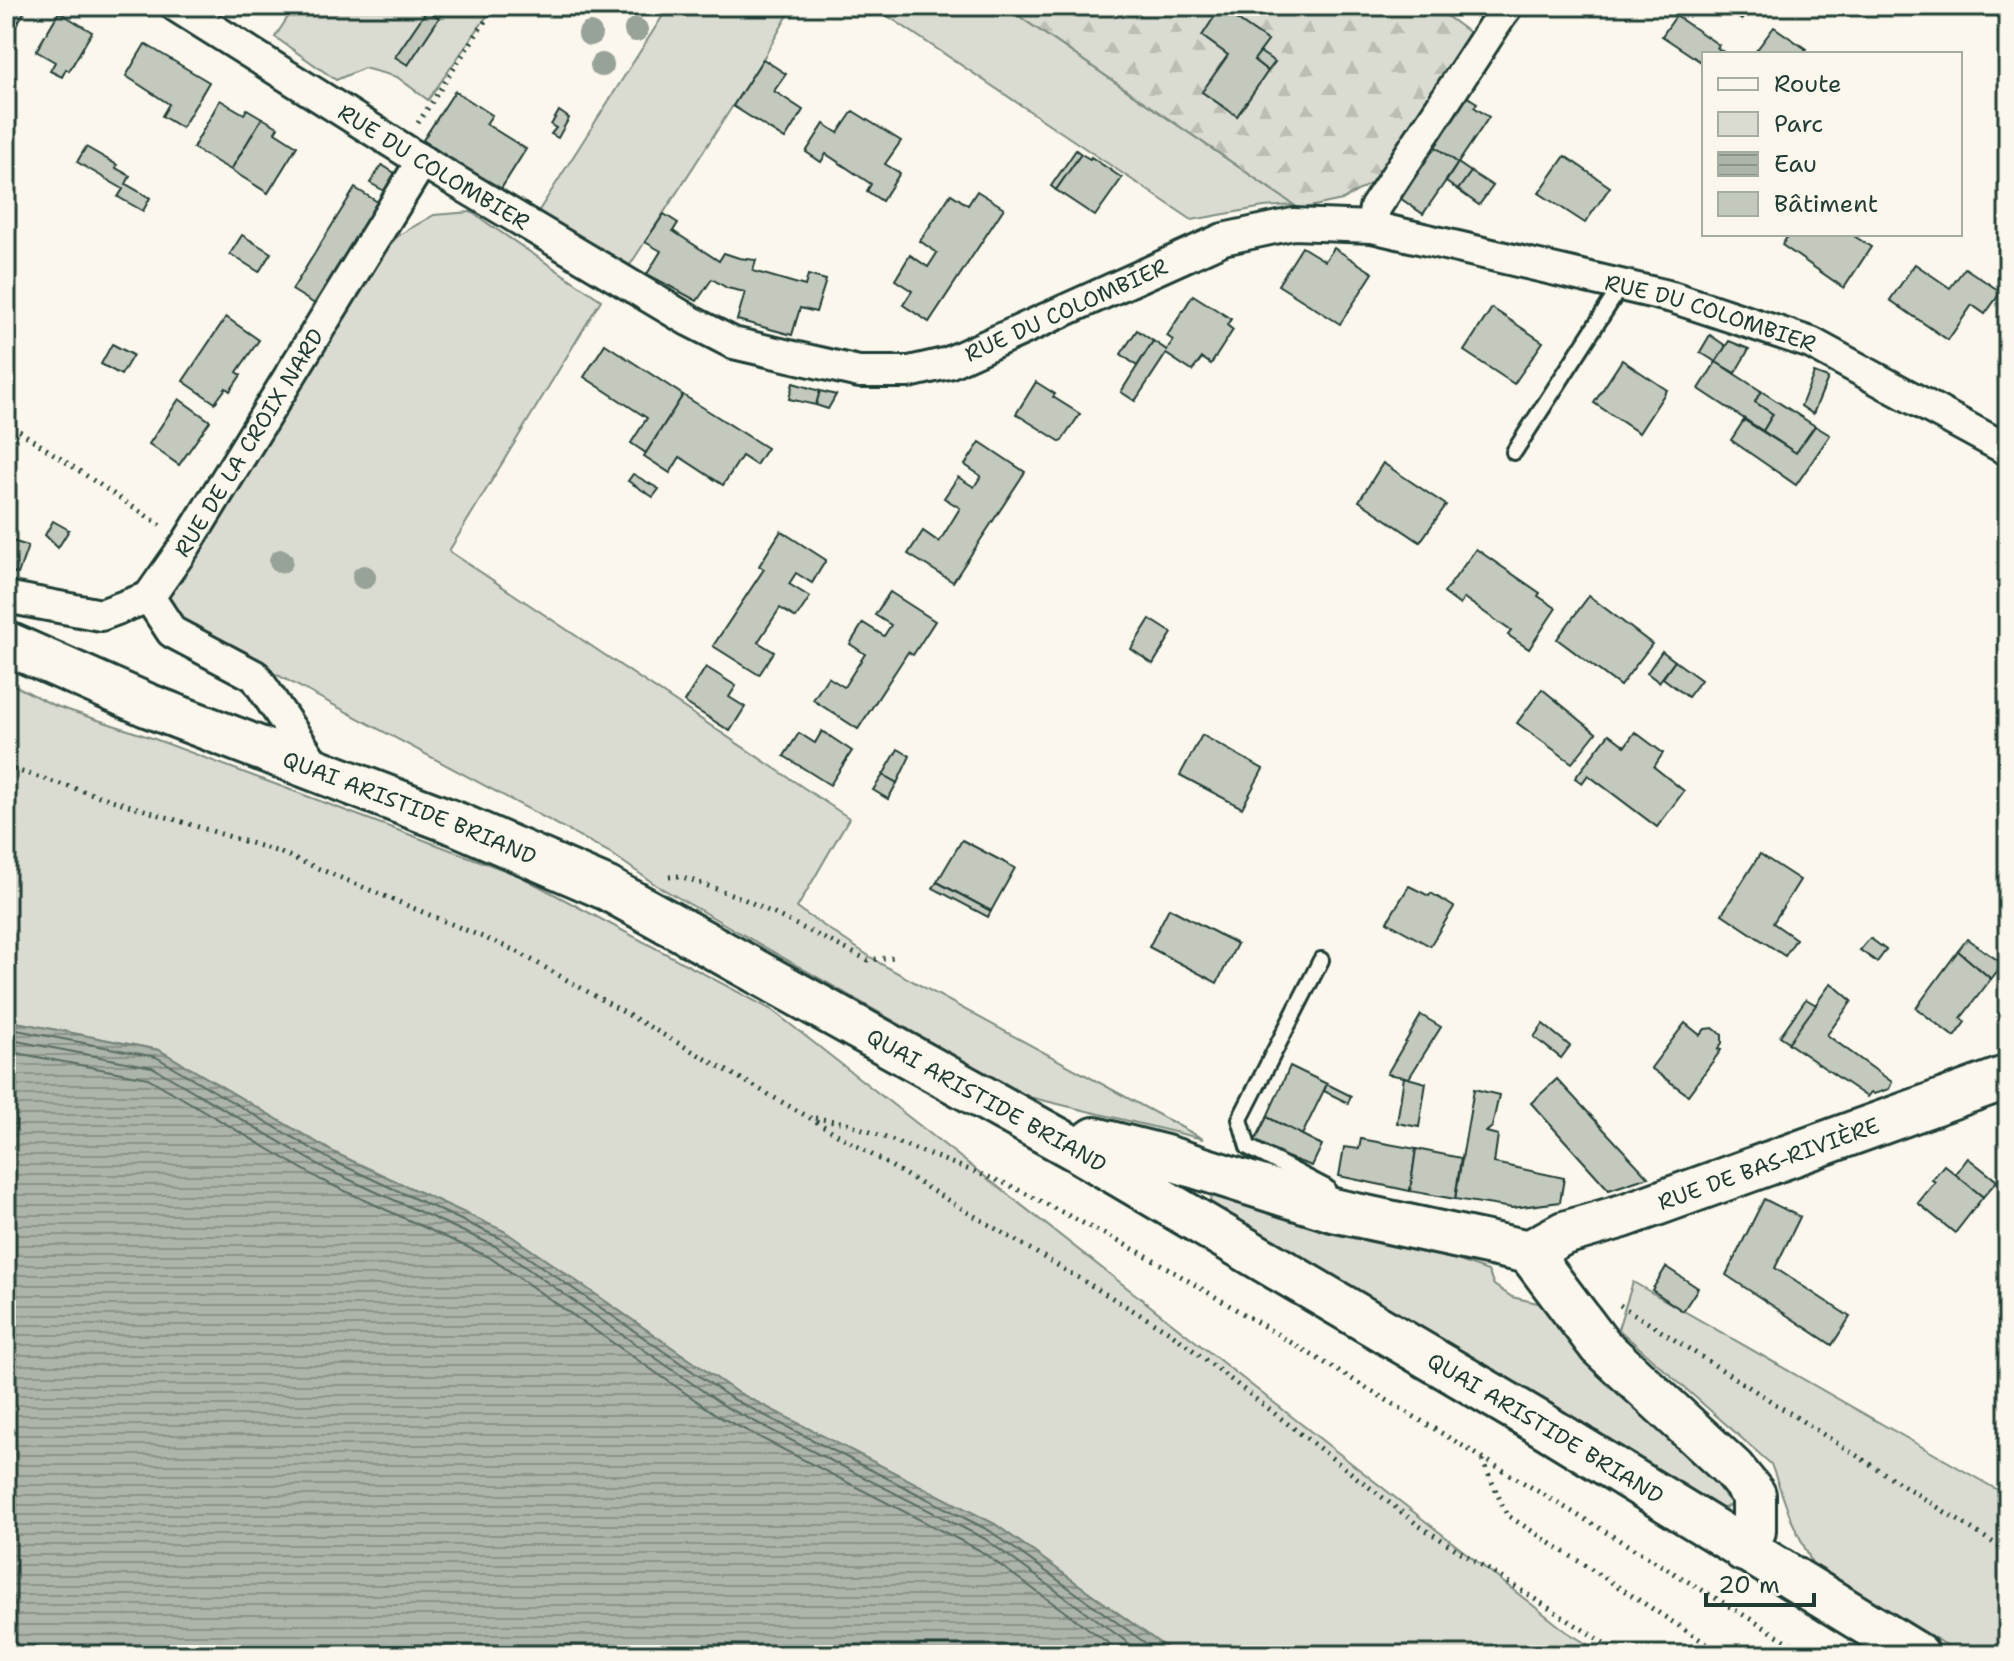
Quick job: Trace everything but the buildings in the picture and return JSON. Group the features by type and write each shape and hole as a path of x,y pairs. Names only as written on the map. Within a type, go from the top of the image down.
{"main road":[{"name":"QUAI ARISTIDE BRIAND","path":"6,643 147,705 457,824 608,889 1079,1151 1525,1414 1918,1655"},
{"name":"RUE DE BAS-RIVIÈRE","path":"1529,1252 1564,1233 1623,1216 2008,1077"},
{"path":"1079,1151 1095,1139 1162,1156 1333,1210 1529,1252 1600,1346 1733,1469 1754,1495 1754,1531 1744,1550"}],"street":[{"name":"RUE DU COLOMBIER","path":"176,6 412,154 690,321 733,343 859,372 909,372 948,363 1223,239 1293,224 1372,227 1672,297 1811,343 2008,450"},
{"path":"1372,227 1375,208 1507,6"},
{"name":"RUE DE LA CROIX NARD","path":"149,597 187,543 412,154"},
{"path":"6,597 101,615 149,597 172,632 255,676 318,770"}],"lane":[{"path":"1514,452 1612,300 1618,284"},
{"path":"1321,960 1240,1119 1248,1147 1327,1188 1333,1210"}],"path":[{"path":"412,154 495,6"},
{"path":"700,6 705,10 707,6"},
{"path":"1999,6 2008,12"},
{"path":"6,422 187,543"},
{"path":"6,767 279,852 516,951 810,1118 1171,1333 1418,1525 1623,1655"},
{"path":"664,877 680,876 742,898 868,960 896,957"},
{"path":"810,1118 847,1123 1009,1185 1149,1257 1810,1655"},
{"path":"1607,1297 2008,1552"},
{"path":"1480,1457 1507,1515 1724,1655"}],"green space":[{"path":"295,6 430,6 396,56 408,65 447,6 494,6 428,100 397,77 364,68 336,80 275,37"},
{"path":"669,6 793,6 763,59 630,265 536,215"},
{"path":"873,6 1004,6 1294,205 1192,220"},
{"path":"1004,6 1433,6 1474,36 1385,175 1342,200 1300,209","holes":["1220,8 1268,41 1254,60 1268,71 1237,116 1202,92 1228,55 1202,36"]},
{"path":"471,212 601,300 449,551 849,818 797,908 881,964 1203,1139 1025,1096 656,885 609,852 180,623 170,609 166,590 366,269 399,235 434,215"},
{"path":"6,681 53,705 152,738 520,876 772,1010 1567,1632 1605,1655 1176,1655 995,1524 735,1391 504,1231 335,1153 159,1050 6,1020"},
{"path":"1216,1192 1333,1234 1457,1260 1488,1271 1494,1285 1512,1297 1542,1304 1623,1398 1723,1485 1733,1504 1715,1512 1207,1205"},
{"path":"1633,1282 2008,1496 2008,1655 1963,1655 1812,1563 1791,1519 1771,1464 1618,1329"}],"water":[{"path":"6,1020 159,1050 335,1153 504,1231 735,1391 995,1524 1176,1655 6,1655"}]}
